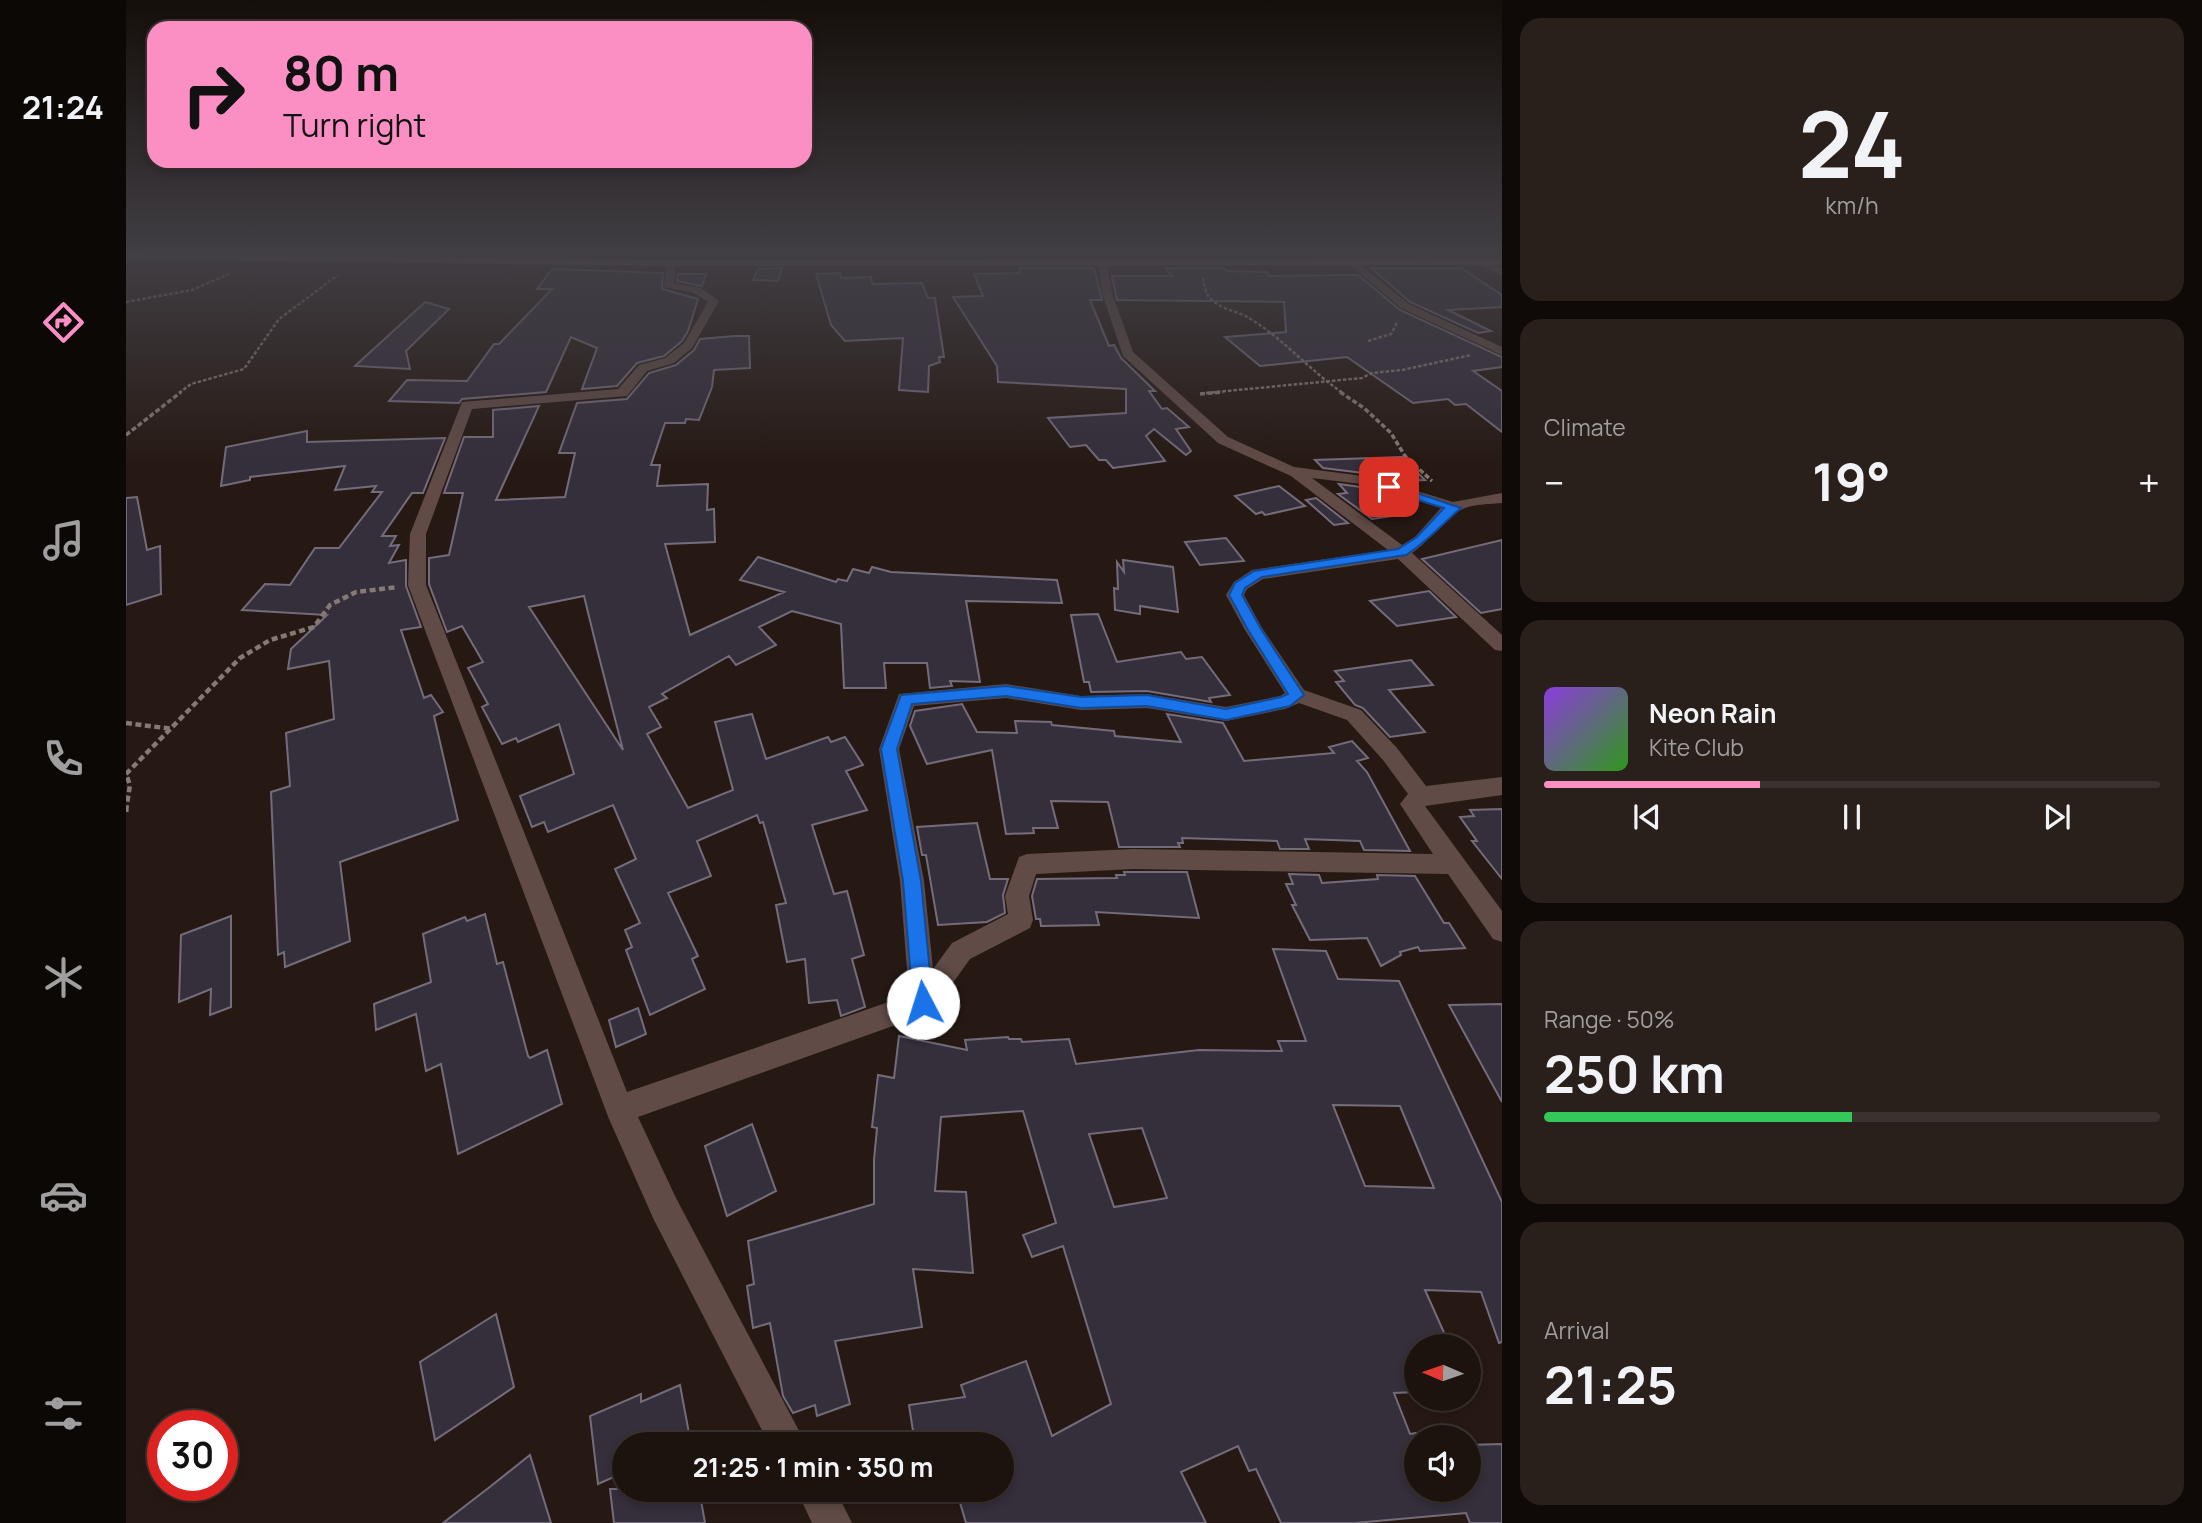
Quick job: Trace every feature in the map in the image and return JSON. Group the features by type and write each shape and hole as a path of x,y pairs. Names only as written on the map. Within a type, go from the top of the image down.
{"street":[{"path":"702,325 691,346 656,367 643,368 622,393 467,405 418,534 417,585 619,1109 665,1209 782,1432"},
{"path":"1118,325 1127,353 1223,440 1291,471 1402,553 1502,645"},
{"path":"1448,325 1500,350"},
{"path":"1291,471 1371,481 1460,505"},
{"path":"1421,796 1390,754 1354,715 1297,695 1254,630 1235,595 1240,586 1258,573 1402,553 1421,540 1446,512 1460,505 1502,498"},
{"path":"923,1003 912,881 889,749 906,699 1006,691 1081,703 1147,701 1226,714 1285,702 1297,695"},
{"path":"1502,786 1421,796 1411,804 1502,931"},
{"path":"619,1109 923,1003 961,951 1021,920 1017,896 1027,863 1146,859 1454,864"},
{"path":"821,1502 833,1523"}],"path":[{"path":"126,435 191,384 244,369 275,325"},
{"path":"1259,325 1382,425 1405,456 1460,505"},
{"path":"1368,341 1391,334 1394,325"},
{"path":"1175,396 1362,378 1372,373 1402,370 1500,350"},
{"path":"126,812 130,785 126,774 240,658 270,640 314,627 330,605 356,592 417,585"},
{"path":"126,723 173,729"}],"building":[{"path":"400,325 433,325 406,351 410,369 355,366"},
{"path":"517,325 690,325 682,341 664,356 637,363 617,386 582,389 597,348 571,337 546,392 462,399 459,403 389,401 407,380 467,381 494,344 499,344"},
{"path":"831,325 939,325 944,357 939,357 940,362 929,366 928,392 899,390 903,338 845,341"},
{"path":"971,325 1100,325 1109,346 1114,345 1121,358 1155,391 1149,391 1162,409 1167,408 1189,427 1176,429 1191,451 1186,455 1154,429 1146,436 1165,461 1113,468 1106,460 1099,460 1086,445 1070,447 1048,418 1126,413 1126,389 998,382 997,366"},
{"path":"1286,325 1433,325 1502,357 1502,367 1473,371 1502,391 1502,432 1466,404 1455,405 1448,399 1413,403 1347,357 1260,366 1225,337 1286,332"},
{"path":"1461,325 1479,325 1491,331 1478,333"},
{"path":"749,336 750,368 714,370 712,387 699,420 686,419 685,423 665,423 651,465 660,465 657,486 708,484 707,510 714,509 715,542 665,544 690,635 784,592 740,580 758,557 836,582 838,579 847,581 853,569 869,573 872,567 891,572 1057,580 1062,603 966,601 980,682 950,681 952,686 930,688 927,663 884,663 886,688 844,688 841,624 792,611 759,627 776,645 736,665 729,656 662,694 667,698 649,707 661,727 647,734 688,808 733,790 715,722 752,714 766,759 828,737 831,742 845,737 863,765 846,771 867,810 812,825 834,894 847,891 864,955 852,959 865,1007 841,1016 837,1000 809,1003 805,959 787,962 776,905 786,903 763,822 760,823 757,815 697,841 711,876 668,893 698,956 692,959 705,989 650,1015 626,950 632,947 625,930 640,923 615,869 636,859 613,805 548,832 544,822 532,827 520,796 574,774 559,724 518,742 516,738 502,744 482,707 488,704 468,668 483,662 462,626 447,632 429,584 429,558 449,555 463,493 444,493 464,437 493,437 493,410 539,406 496,500 565,497 575,453 559,453 577,403 627,399 649,373 676,365 694,350 700,339","holes":["584,596 623,750 529,607"]},
{"path":"307,431 307,442 445,438 423,493 412,493 382,536 396,536 390,546 399,545 389,563 406,560 406,586 421,627 401,630 424,698 431,695 443,712 434,716 458,820 340,862 350,941 285,967 284,952 278,955 271,792 290,786 286,733 334,719 329,661 288,669 291,649 327,615 242,610 265,584 290,585 315,548 339,548 382,492 372,492 376,486 335,490 345,466 250,477 250,480 221,486 226,447"},
{"path":"1402,457 1425,480 1395,481 1371,474 1323,468 1315,460"},
{"path":"1339,484 1388,494 1412,513 1372,519 1338,494 1347,493"},
{"path":"1279,486 1305,506 1265,515 1262,512 1256,514 1235,496"},
{"path":"137,497 147,550 160,546 161,594 126,605 126,498"},
{"path":"1316,498 1348,523 1334,525 1306,500"},
{"path":"1226,538 1244,561 1200,565 1185,542"},
{"path":"1502,540 1502,609 1481,613 1422,559"},
{"path":"1123,560 1173,567 1178,612 1140,606 1140,614 1115,610 1114,588 1118,589 1117,562 1124,572"},
{"path":"1429,591 1456,617 1397,626 1370,601"},
{"path":"1098,614 1117,662 1181,652 1186,659 1202,657 1230,695 1209,698 1211,702 1147,691 1091,692 1089,682 1084,682 1071,615"},
{"path":"1411,660 1433,685 1389,690 1425,732 1390,737 1363,708 1355,705 1336,682 1344,681 1335,671"},
{"path":"962,704 977,732 1017,733 1015,721 1051,722 1052,725 1114,731 1115,736 1181,742 1167,714 1223,723 1244,761 1334,753 1329,747 1352,741 1368,758 1357,761 1367,772 1410,851 1364,850 1360,841 1305,839 1309,849 1280,849 1277,841 1182,838 1183,843 1178,843 1180,847 1119,847 1108,802 1051,801 1058,828 1033,828 1034,833 1006,834 992,750 927,764 910,726 915,711"},
{"path":"1502,809 1502,879 1472,841 1477,841 1460,817 1474,816 1470,810"},
{"path":"977,823 990,879 1008,879 1003,895 1005,913 987,922 938,925 926,855 922,855 917,827"},
{"path":"1124,872 1187,872 1199,918 1096,912 1099,925 1041,926 1040,919 1036,919 1032,896 1037,879 1117,878 1116,875 1125,875"},
{"path":"1289,874 1319,875 1322,883 1378,879 1377,875 1415,876 1444,923 1449,923 1465,948 1420,951 1418,947 1400,952 1401,955 1381,966 1367,938 1310,940 1292,905 1296,905 1286,884 1293,884"},
{"path":"485,914 497,964 503,962 528,1056 530,1058 547,1050 562,1104 458,1154 441,1064 426,1071 416,1014 376,1030 374,1004 431,982 423,934 465,917 467,921"},
{"path":"231,916 231,1007 210,1015 211,989 179,1002 181,935"},
{"path":"1273,949 1326,951 1338,979 1399,981 1502,1202 1502,1342 1499,1343 1481,1292 1425,1290 1445,1334 1404,1334 1404,1393 1394,1393 1406,1425 1404,1425 1404,1502 1481,1502 1481,1445 1502,1444 1502,1523 1470,1523 1466,1513 1355,1523 1281,1523 1256,1469 1249,1471 1238,1446 1181,1472 1206,1523 966,1523 960,1502 1014,1502 1014,1432 913,1432 909,1405 965,1397 961,1385 1026,1361 1052,1436 1111,1404 1063,1246 1032,1257 1023,1235 1056,1223 1023,1111 941,1117 935,1191 966,1192 973,1273 913,1269 922,1327 835,1341 850,1404 817,1416 815,1405 793,1413 783,1396 770,1323 753,1328 747,1286 754,1284 748,1241 874,1204 877,1128 872,1127 878,1075 894,1078 899,1036 967,1050 965,1040 1008,1037 1021,1039 1022,1042 1069,1039 1076,1064 1199,1050 1282,1051 1278,1041 1306,1041","holes":["1333,1105 1400,1106 1434,1188 1365,1186","1142,1128 1167,1198 1114,1207 1089,1134"]},
{"path":"1502,1004 1502,1102 1449,1005"},
{"path":"638,1008 646,1034 616,1047 609,1020"},
{"path":"752,1124 776,1191 727,1216 705,1146"},
{"path":"496,1314 514,1387 435,1440 420,1362"},
{"path":"680,1385 689,1432 612,1432 612,1478 598,1484 590,1416 641,1394 641,1402"},
{"path":"530,1455 551,1523 443,1523 491,1486"},
{"path":"610,1489 612,1502 701,1502 705,1523 614,1523"}],"route":[{"path":"923,1003 912,881 889,749 906,699 1006,691 1081,703 1147,701 1226,714 1285,702 1297,695 1254,630 1235,595 1240,586 1258,573 1290,571 1402,553 1421,540 1446,512 1455,508 1389,487"}]}
